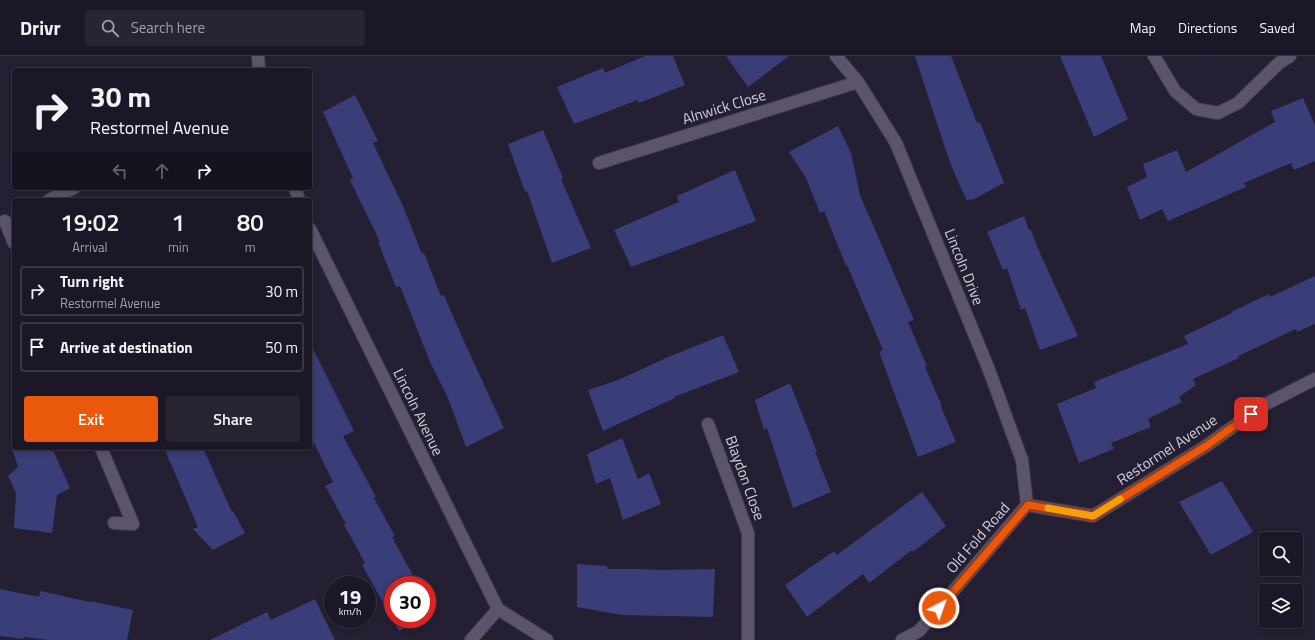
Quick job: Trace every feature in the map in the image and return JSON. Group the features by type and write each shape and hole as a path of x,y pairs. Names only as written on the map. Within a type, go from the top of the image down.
{"street":[{"path":"258,56 259,68"},
{"name":"Lincoln Drive","path":"836,56 858,82 896,143 989,370 1022,460 1028,505"},
{"path":"1154,56 1175,91 1196,109 1218,113 1238,103 1279,63 1290,56"},
{"name":"Alnwick Close","path":"599,163 858,82"},
{"path":"53,198 70,190"},
{"path":"6,220 12,237"},
{"name":"Lincoln Avenue","path":"312,233 498,609"},
{"name":"Restormel Avenue","path":"1028,505 1093,516 1206,446 1262,406 1315,379"},
{"name":"Blaydon Close","path":"708,424 748,533 748,640"},
{"path":"102,450 133,524 114,523"},
{"name":"Old Fold Road","path":"902,640 919,631 1028,505"},
{"path":"471,640 498,609 547,640"}],"building":[{"path":"645,56 673,56 685,85 639,103 638,100 574,124 557,87 603,68 605,73"},
{"path":"726,56 789,56 748,87"},
{"path":"915,56 951,56 977,123 980,122 1004,183 972,200 967,201 944,145"},
{"path":"1060,56 1101,56 1128,119 1094,137"},
{"path":"355,95 378,141 373,143 403,206 422,254 424,253 441,296 444,295 504,428 466,447 448,398 430,362 400,286 396,287 378,242 380,242 350,180 353,178 323,112"},
{"path":"1303,98 1315,125 1315,161 1294,170 1291,163 1244,183 1246,187 1168,221 1162,209 1140,220 1127,187 1147,177 1143,164 1177,150 1186,172 1275,122 1271,111"},
{"path":"838,126 851,153 860,195 914,320 908,322 927,366 925,367 956,442 918,457 879,352 883,350 847,265 846,266 824,211 820,213 806,178 789,152"},
{"path":"543,130 563,178 561,179 591,248 552,263 527,191 525,192 508,144"},
{"path":"735,170 756,221 631,267 614,230 679,202 677,196"},
{"path":"1024,216 1078,336 1040,350 1025,308 1021,310 1007,268 1003,270 987,232"},
{"path":"1315,276 1315,324 1297,332 1296,329 1193,379 1196,385 1179,397 1182,402 1148,419 1151,427 1111,443 1114,449 1079,463 1057,404 1096,388 1094,382 1188,344 1184,336 1232,313 1231,312 1269,294 1270,297"},
{"path":"723,335 739,372 674,397 675,398 603,431 588,390 618,380 668,357"},
{"path":"312,347 354,431 343,436 376,497 374,498 395,536 392,537 413,576 384,576 384,604 376,590 376,576 368,576 362,565 365,563 325,486 333,482 312,439"},
{"path":"790,383 831,492 793,508 767,428 764,430 755,400"},
{"path":"622,438 638,479 649,473 661,504 623,520 610,478 596,484 587,454"},
{"path":"13,450 53,450 70,488 57,495 52,533 14,528 16,493 8,476 18,467"},
{"path":"165,450 204,450 232,512 233,511 245,533 213,550 193,529 198,527"},
{"path":"1222,481 1253,532 1211,555 1179,502"},
{"path":"922,492 946,526 913,552 912,550 869,583 863,574 807,617 785,585 834,551 837,555"},
{"path":"577,564 607,566 607,569 715,569 713,617 622,615 577,607"},
{"path":"0,589 39,597 40,591 133,610 127,640 49,640 0,636"},
{"path":"315,599 324,617 324,628 329,628 335,640 210,640 267,612 271,620"},
{"path":"397,628 404,628 399,631"}],"slow traffic":[{"path":"1048,508 1093,516 1120,499"}],"route":[{"path":"939,608 1028,505 1093,516 1206,446 1251,414"}]}
